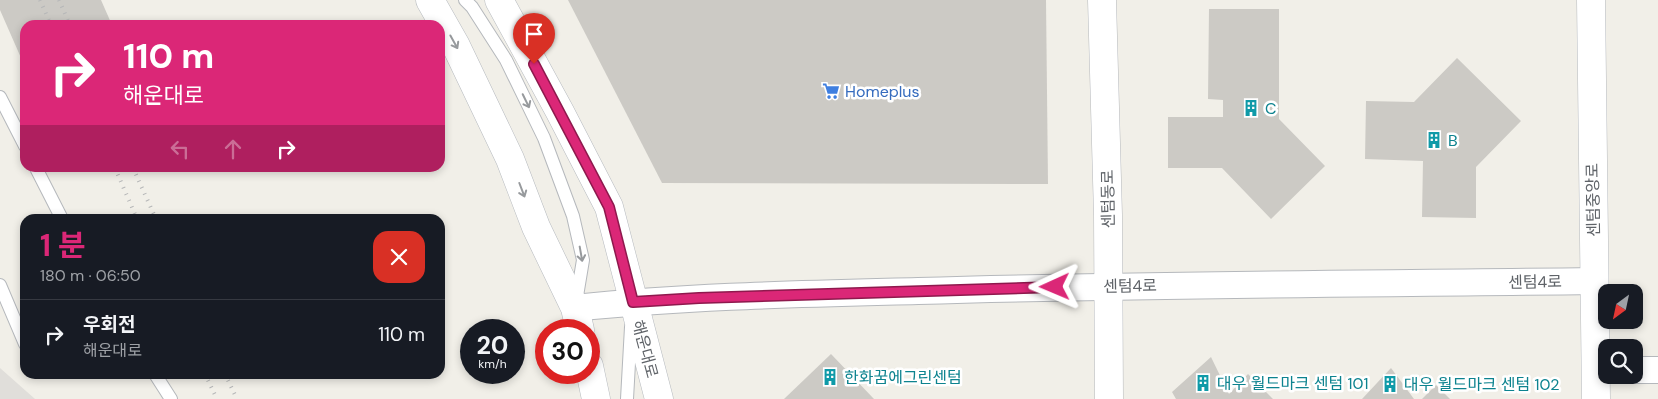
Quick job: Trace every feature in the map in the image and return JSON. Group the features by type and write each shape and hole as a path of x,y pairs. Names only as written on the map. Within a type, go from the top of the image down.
{"main road":[{"path":"430,0 441,20"},
{"name":"해운대로","path":"499,0 609,207 658,399"},
{"name":"센텀동로","path":"1102,0 1108,215 1108,399"},
{"name":"센텀중앙로","path":"1590,0 1594,281 1599,339"},
{"path":"445,27 506,151 536,227 578,319"},
{"path":"593,384 596,399"},
{"name":"센텀중앙로","path":"1596,399 1599,384"}],"street":[{"name":"센텀4로","path":"578,319 633,302 699,298 1038,287 1594,281"},
{"path":"1643,370 1658,370"}],"lane":[{"path":"465,0 472,7 506,60 544,138 573,216 583,260 578,319"},
{"path":"0,97 20,136"},
{"path":"38,172 59,214"},
{"path":"0,285 20,332"},
{"path":"627,399 633,302"},
{"path":"158,379 171,399"}],"shaded area":[{"path":"0,368 35,399 0,399"}],"building":[{"path":"0,0 101,0 110,20 20,20 20,56 0,10"},
{"name":"Homeplus","path":"568,0 1046,0 1048,184 662,183"},
{"name":"C","path":"1209,9 1279,9 1279,119 1325,166 1271,219 1222,168 1168,168 1168,117 1223,117 1223,100 1208,99"},
{"name":"B","path":"1457,58 1521,121 1476,167 1476,218 1422,217 1423,161 1365,159 1366,101 1414,102"},
{"name":"한화꿈에그린센텀","path":"831,354 874,399 784,399"},
{"name":"대우 월드마크 센텀 101","path":"1211,357 1229,394 1248,374 1273,399 1176,399 1172,392"},
{"name":"대우 월드마크 센텀 102","path":"1391,368 1414,399 1362,399"},
{"name":"대우 월드마크 센텀 102","path":"1436,385 1450,399 1422,399"}],"railway":[{"path":"40,0 49,20"},
{"path":"59,0 68,20"},
{"path":"117,172 135,214"},
{"path":"135,172 154,214"},
{"path":"207,379 217,399"},
{"path":"227,379 237,399"}],"place":[{"name":"Homeplus","path":"831,91"},
{"name":"C","path":"1251,108"},
{"name":"B","path":"1434,140"},
{"name":"한화꿈에그린센텀","path":"830,377"},
{"name":"대우 월드마크 센텀 101","path":"1203,383"},
{"name":"대우 월드마크 센텀 102","path":"1390,384"}],"route":[{"path":"534,64 609,207 633,302 699,298 1055,287"}]}
